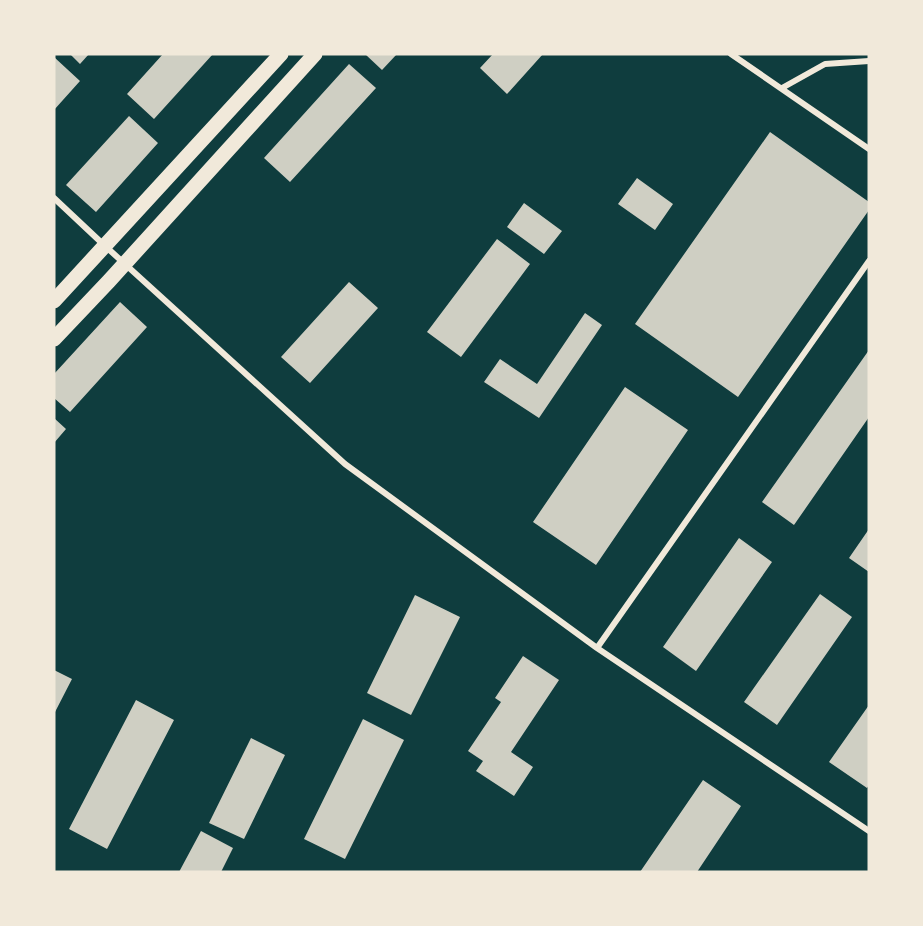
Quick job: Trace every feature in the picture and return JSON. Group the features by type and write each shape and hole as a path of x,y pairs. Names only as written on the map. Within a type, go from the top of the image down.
{"main road":[{"path":"54,301 281,54"},
{"path":"54,339 315,54"}],"street":[{"path":"731,54 869,149"},
{"path":"782,88 825,64 869,61"},
{"path":"54,198 345,464 597,648 869,831"},
{"path":"597,648 869,261"}],"building":[{"path":"70,54 89,54 80,64"},
{"path":"163,54 213,54 154,119 127,94"},
{"path":"365,54 397,54 382,70"},
{"path":"493,54 543,54 507,94 480,68"},
{"path":"54,57 80,81 54,110"},
{"path":"349,64 376,88 290,182 264,158"},
{"path":"129,116 158,143 96,212 66,185"},
{"path":"770,132 869,202 869,210 738,397 635,324"},
{"path":"637,178 673,204 655,230 618,204"},
{"path":"524,203 562,231 544,254 507,227"},
{"path":"497,239 530,264 461,357 427,332"},
{"path":"349,282 378,308 310,383 281,357"},
{"path":"120,302 147,327 70,412 54,398 54,374"},
{"path":"585,313 602,325 539,418 484,382 500,359 537,384"},
{"path":"869,350 869,417 794,525 762,502"},
{"path":"625,387 688,430 596,565 533,522"},
{"path":"54,418 66,429 54,443"},
{"path":"869,529 869,572 849,558"},
{"path":"739,538 772,562 696,671 663,647"},
{"path":"820,594 852,617 777,725 744,702"},
{"path":"415,595 460,617 411,715 367,693"},
{"path":"523,656 559,680 511,752 533,767 514,796 476,771 483,761 468,751 501,702 495,698"},
{"path":"54,670 72,679 54,714"},
{"path":"136,700 174,720 107,849 69,829"},
{"path":"869,705 869,785 867,788 829,762"},
{"path":"363,719 404,740 345,859 304,839"},
{"path":"251,738 285,755 244,839 209,823"},
{"path":"703,780 741,806 697,872 640,872"},
{"path":"201,831 233,848 221,872 179,872"}]}
